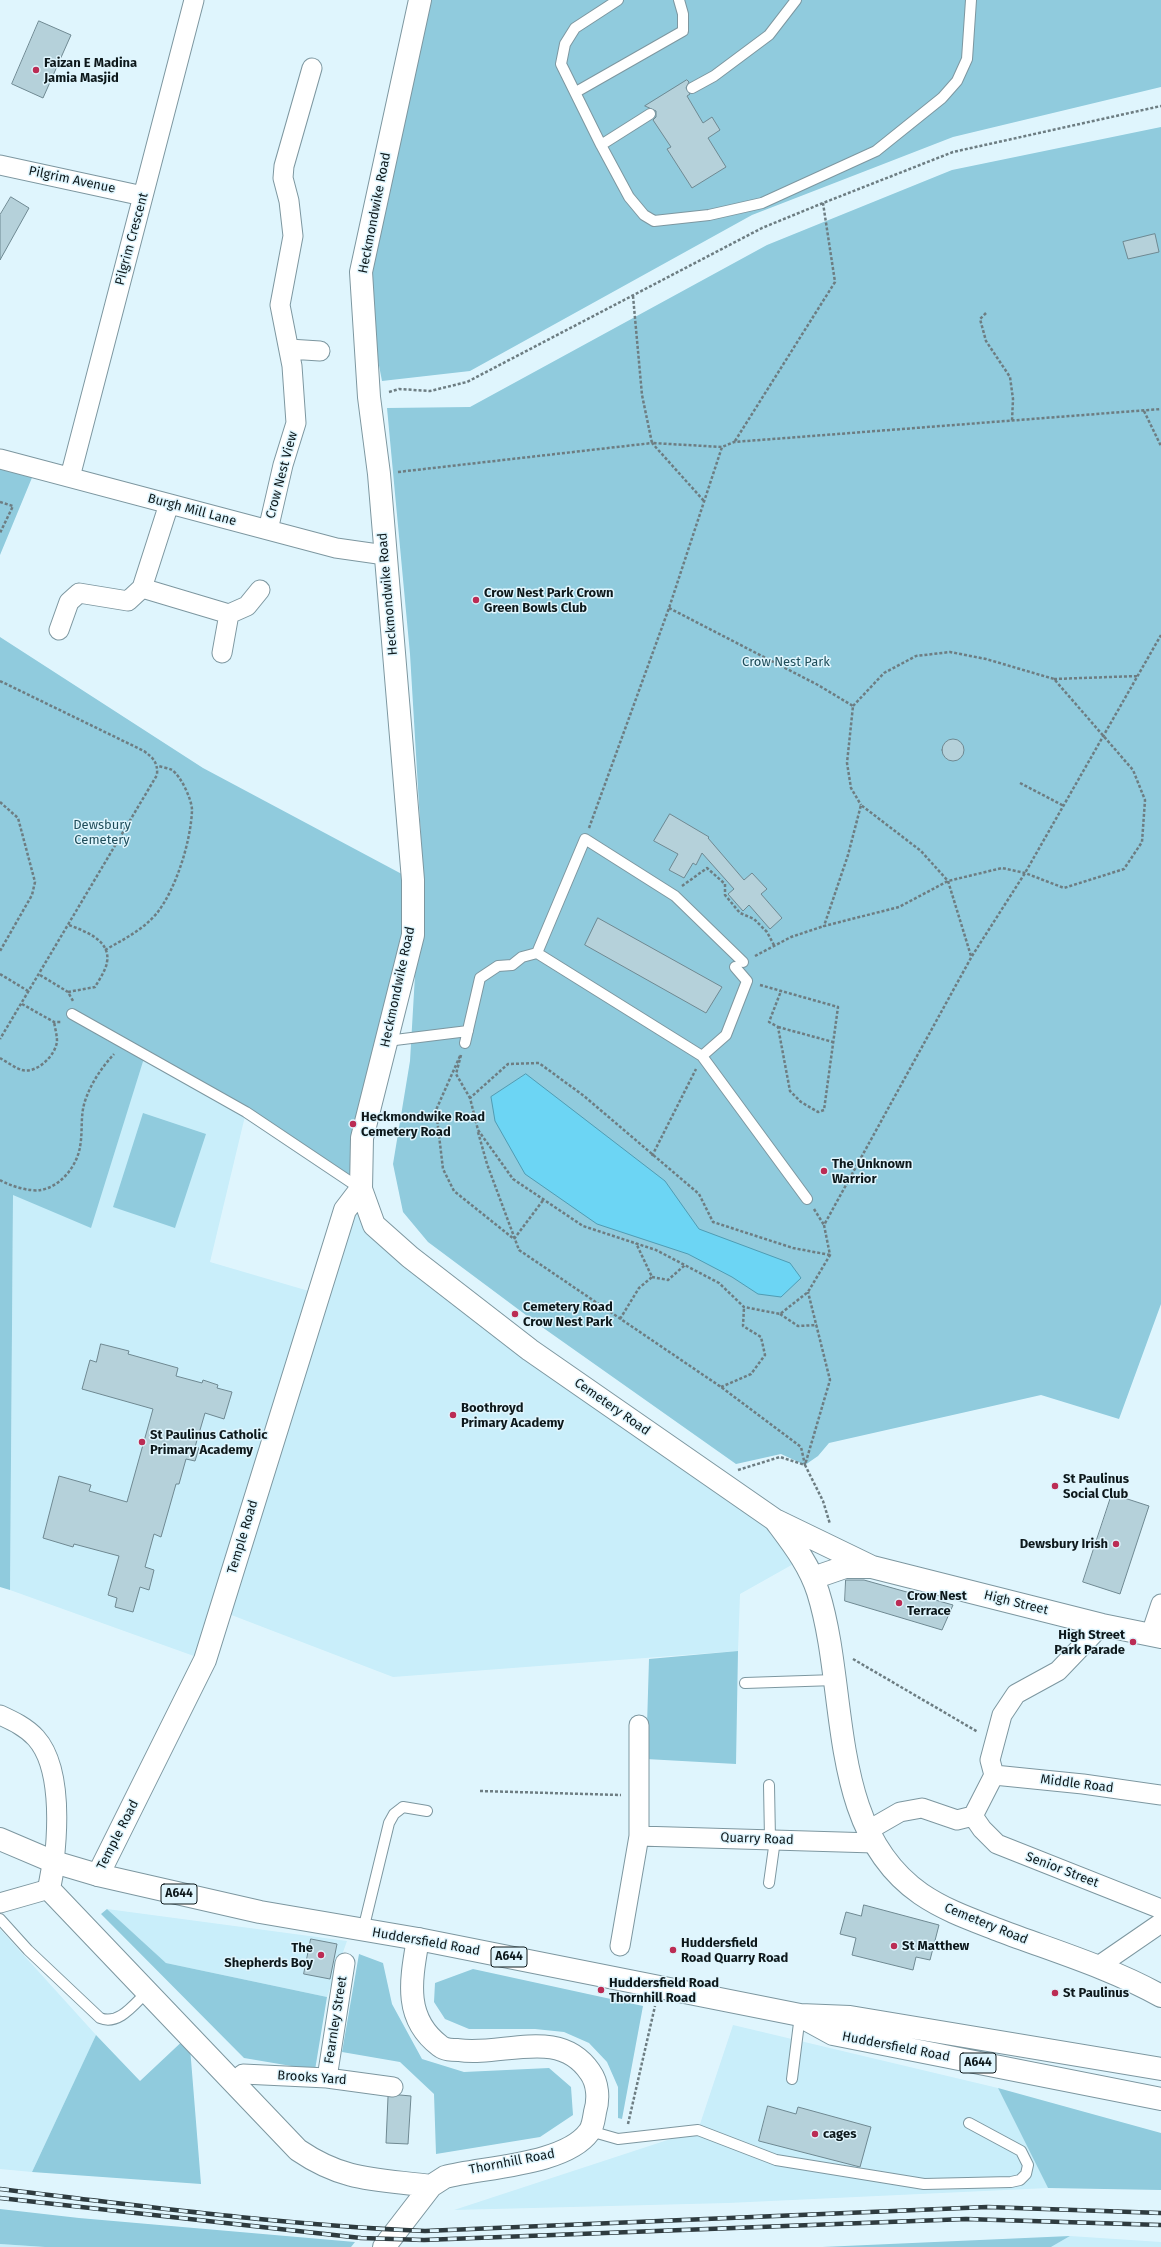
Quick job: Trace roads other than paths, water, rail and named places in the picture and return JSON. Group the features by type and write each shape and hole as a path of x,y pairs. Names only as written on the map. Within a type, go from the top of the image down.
{"main road":[{"name":"Heckmondwike Road","path":"361,1188 362,1138 413,935 414,880 379,474 369,397 361,272 420,0"},
{"name":"Cemetery Road","path":"361,1188 374,1225 410,1257 530,1350 775,1520 804,1558 813,1578 818,1593 830,1646 852,1790 871,1837 896,1872 921,1894 949,1911 1097,1967 1161,1996"},
{"name":"Temple Road","path":"98,1875 205,1660 345,1210 361,1188"},
{"name":"High Street","path":"775,1520 872,1567 1102,1625 1156,1635"},
{"name":"High Street","path":"813,1578 845,1567 872,1567"},
{"name":"Huddersfield Road","path":"0,1839 54,1862 98,1875 260,1912 418,1939 800,2015 850,2017 1161,2069"},
{"name":"Huddersfield Road","path":"0,1853 15,1859 54,1862"},
{"path":"54,1862 49,1889 298,2150 318,2163 341,2173 368,2180 431,2186"},
{"path":"418,1939 412,1976 414,2013 420,2027 442,2048 465,2051 546,2046 565,2050 584,2063 596,2080 597,2106 590,2131"},
{"name":"Huddersfield Road","path":"800,2015 833,2034 1161,2099"},
{"name":"Thornhill Road","path":"384,2247 431,2186 445,2177 466,2171 549,2157 572,2148 590,2131"}],"street":[{"name":"Pilgrim Crescent","path":"70,477 194,0"},
{"name":"Crow Nest View","path":"268,530 283,465 296,423 292,366 280,305 292,236 289,201 285,190 284,166 312,68"},
{"name":"Pilgrim Avenue","path":"0,165 144,196"},
{"path":"289,349 320,351"},
{"name":"Burgh Mill Lane","path":"0,459 336,548 385,555"},
{"path":"59,630 69,602 79,593 128,601 142,588 169,504"},
{"path":"142,588 229,614 247,606 260,590"},
{"path":"222,653 229,614"},
{"path":"1156,1635 1161,1604"},
{"path":"871,1837 900,1812 922,1808 957,1820 973,1816 994,1775 990,1760 1002,1715 1016,1694 1058,1671 1102,1625"},
{"path":"0,1715 17,1722 36,1738 48,1761 54,1787 58,1827 54,1862"},
{"path":"620,1946 639,1836 639,1725"},
{"name":"Middle Road","path":"994,1775 1083,1784 1161,1795"},
{"name":"Senior Street","path":"973,1816 982,1829 997,1844 1161,1909"},
{"name":"Quarry Road","path":"639,1836 773,1840 871,1837"},
{"path":"0,1903 49,1889"},
{"path":"1097,1967 1161,1923"},
{"name":"Fearnley Street","path":"327,2078 345,1963"},
{"name":"Brooks Yard","path":"234,2083 243,2074 327,2078 393,2087"}],"lane":[{"path":"618,0 575,28 565,44 561,64 601,145 629,197 644,215 654,221 709,215 762,202 876,151 942,98 957,81 967,58 971,0"},
{"path":"576,92 683,31 679,0"},
{"path":"692,88 714,76 768,35 796,0"},
{"path":"601,145 650,114"},
{"path":"537,953 585,839 675,896 739,964 746,981 726,1035 702,1056"},
{"path":"465,1043 480,978 498,966 512,965 522,957 537,953 702,1056 807,1199"},
{"path":"72,1014 246,1112 361,1188"},
{"path":"387,1041 468,1030"},
{"path":"745,1683 835,1680"},
{"path":"769,1785 773,1840 769,1882"},
{"path":"363,1930 389,1823 394,1814 403,1807 427,1811"},
{"path":"0,1919 40,1961 100,2018 107,2021 115,2020 147,1992"},
{"path":"792,2079 800,2015"},
{"path":"590,2131 618,2139 698,2130 776,2160 924,2184 1011,2182 1020,2180 1026,2174 1028,2165 1022,2151 969,2123"}],"railway":[{"path":"0,2189 265,2220 425,2231 987,2207 1161,2213"},
{"path":"0,2198 361,2238 424,2240 966,2219 1161,2225"}],"place":[{"name":"Faizan E Madina Jamia Masjid","path":"36,70"},
{"name":"Crow Nest Park Crown Green Bowls Club","path":"476,600"},
{"name":"Heckmondwike Road Cemetery Road","path":"353,1124"},
{"name":"The Unknown Warrior","path":"824,1171"},
{"name":"Cemetery Road Crow Nest Park","path":"515,1314"},
{"name":"Boothroyd Primary Academy","path":"453,1415"},
{"name":"St Paulinus Catholic Primary Academy","path":"142,1442"},
{"name":"St Paulinus Social Club","path":"1055,1486"},
{"name":"Dewsbury Irish","path":"1116,1544"},
{"name":"Crow Nest Terrace","path":"899,1603"},
{"name":"High Street Park Parade","path":"1133,1642"},
{"name":"St Matthew","path":"894,1946"},
{"name":"Huddersfield Road Quarry Road","path":"673,1950"},
{"name":"The Shepherds Boy","path":"321,1955"},
{"name":"Huddersfield Road Thornhill Road","path":"601,1990"},
{"name":"St Paulinus","path":"1055,1993"},
{"name":"cages","path":"815,2134"}],"park label":[{"name":"Crow Nest Park","path":"786,662"},
{"name":"Dewsbury Cemetery","path":"102,832"}]}
